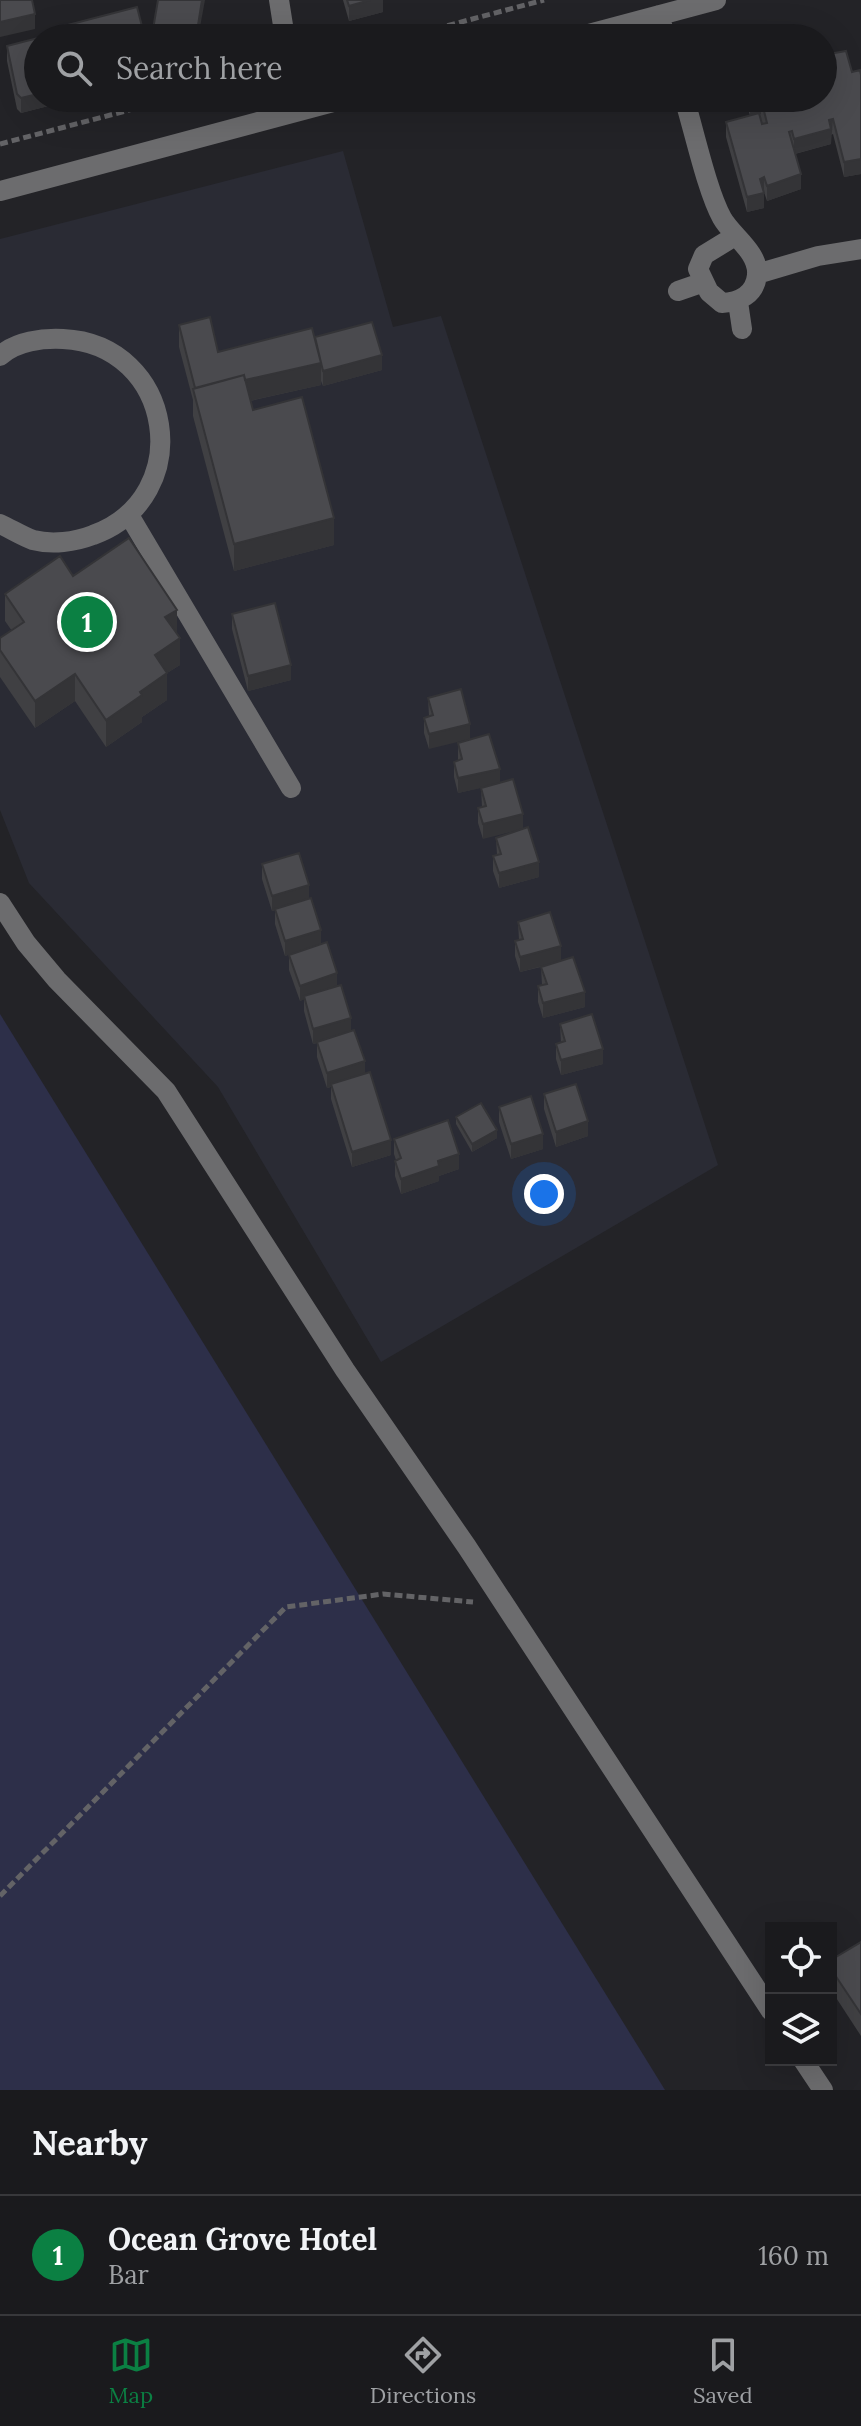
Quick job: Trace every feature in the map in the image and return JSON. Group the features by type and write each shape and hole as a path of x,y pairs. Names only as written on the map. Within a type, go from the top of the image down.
{"street":[{"path":"279,0 283,24"},
{"path":"626,24 716,0"},
{"path":"659,15 662,24"},
{"path":"0,191 271,112"},
{"path":"688,112 721,217 751,252 757,274 751,290 738,302 722,303 704,282 698,269 704,255 735,236"},
{"path":"757,274 818,256 861,249"},
{"path":"678,291 704,282"},
{"path":"738,302 742,329"},
{"path":"0,356 42,338 83,340 119,357 147,386 161,424 159,464 142,501 113,528 75,542 35,540 0,524"},
{"path":"129,515 291,788"},
{"path":"0,903 26,943 57,980 166,1091 345,1370 506,1605 765,2002"},
{"path":"807,2066 823,2090"}],"path":[{"path":"454,24 544,0"},
{"path":"0,144 122,112"},
{"path":"0,1896 286,1607 383,1594 506,1605"}],"shaded area":[{"path":"343,151 393,327 441,316 718,1165 381,1362 218,1087 29,883 0,810 0,239"},
{"path":"0,1014 665,2090 0,2090"}],"building":[{"path":"0,0 32,0 35,14 0,22"},
{"path":"158,0 202,0 198,24 154,24"},
{"path":"347,0 370,0 349,6"},
{"path":"137,7 141,24 72,24"},
{"path":"24,42 24,97 17,94 7,46"},
{"path":"846,51 852,72 860,70 861,159 844,162 833,119 829,120 831,129 794,139 792,131 789,132 801,174 767,186 764,177 760,179 764,193 747,197 726,122 759,113 762,124 767,123 764,112 837,112 837,53"},
{"path":"210,317 218,352 312,328 321,363 245,380 244,375 195,388 179,325"},
{"path":"372,322 382,355 323,371 315,337"},
{"path":"244,375 253,410 302,397 334,518 234,544 193,389"},
{"path":"129,538 177,610 165,617 180,638 155,655 167,673 106,720 75,674 35,701 0,650 0,638 24,622 5,594 60,556 73,576"},
{"path":"275,603 291,665 248,676 232,614"},
{"path":"461,689 470,724 429,734 424,718 433,715 428,698"},
{"path":"489,734 500,769 458,778 454,762 462,759 458,743"},
{"path":"513,779 523,814 483,824 478,808 486,806 481,788"},
{"path":"528,827 539,862 499,873 493,856 501,854 496,838"},
{"path":"299,853 309,885 272,896 262,864"},
{"path":"311,898 321,930 285,941 275,909"},
{"path":"550,912 561,946 520,957 515,941 523,939 518,922"},
{"path":"327,942 337,973 300,986 289,955"},
{"path":"573,957 585,992 543,1003 538,986 547,984 541,967"},
{"path":"341,985 351,1018 313,1029 304,996"},
{"path":"592,1014 603,1049 561,1060 556,1044 565,1041 560,1024"},
{"path":"354,1030 365,1061 327,1073 317,1042"},
{"path":"370,1072 391,1140 352,1152 331,1084"},
{"path":"576,1084 588,1121 556,1132 544,1094"},
{"path":"531,1096 543,1134 511,1144 499,1107"},
{"path":"481,1103 497,1130 472,1144 456,1117"},
{"path":"448,1120 459,1154 438,1161 439,1166 401,1179 395,1161 401,1158 394,1139"},
{"path":"861,1942 861,2014 837,1978 837,1956"}],"place":[{"name":"Ocean Grove Hotel","path":"87,622"}]}
